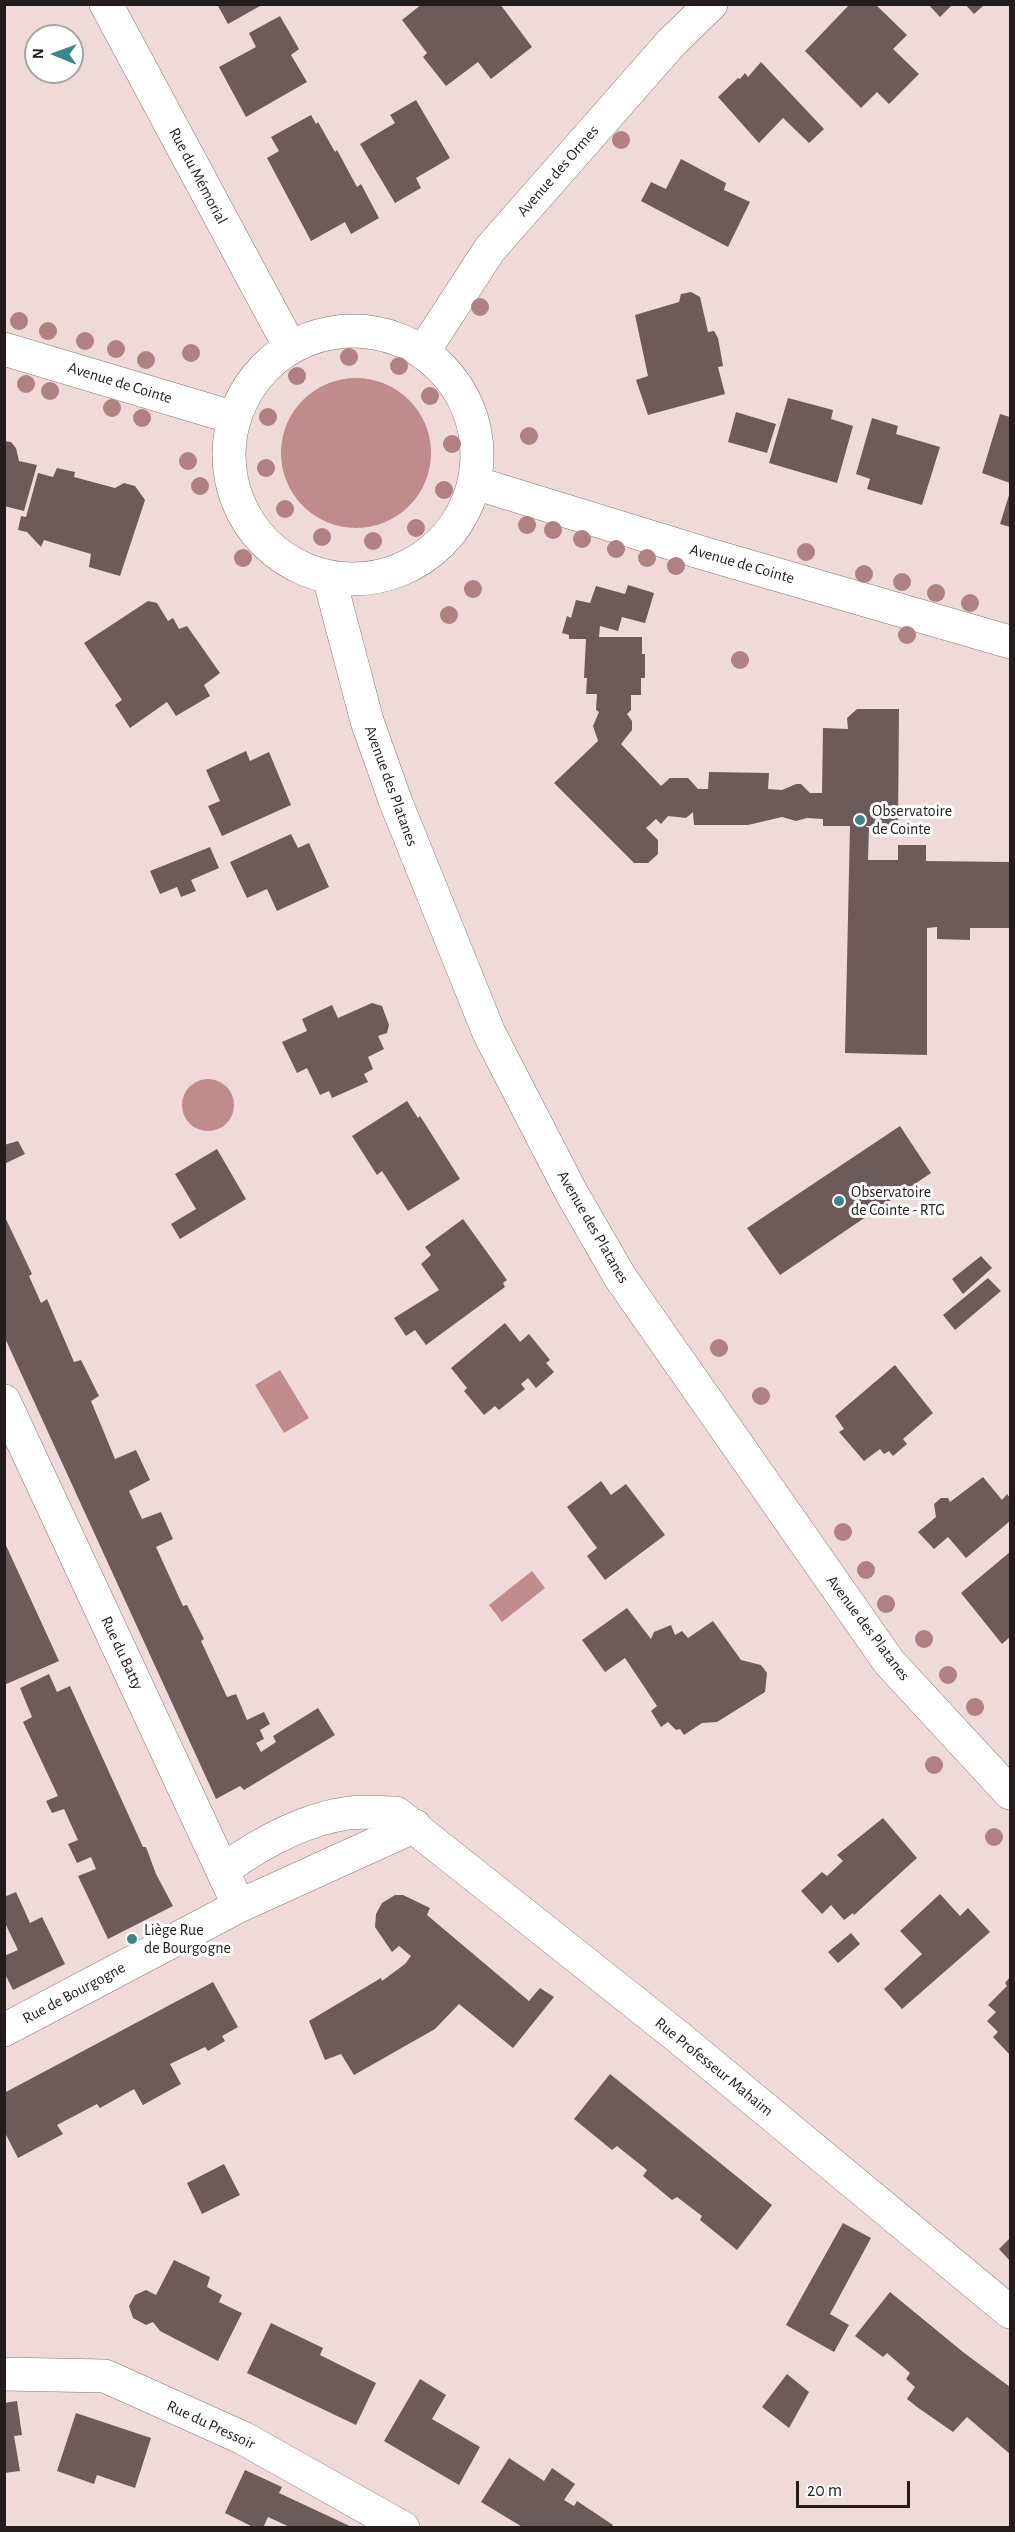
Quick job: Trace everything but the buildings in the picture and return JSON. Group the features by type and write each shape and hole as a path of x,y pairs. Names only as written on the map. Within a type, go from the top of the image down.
{"street":[{"name":"Rue du Mémorial","path":"106,4 290,346"},
{"name":"Avenue des Ormes","path":"423,352 490,249 671,44 711,4"},
{"path":"357,330 391,336 423,352 450,376 468,407 477,444 475,483 460,518 436,548 404,569 367,579 329,577 292,564 262,540 241,508 230,472 229,441 243,395 262,369 290,346 321,335 357,330"},
{"name":"Avenue de Cointe","path":"4,349 235,418"},
{"name":"Avenue de Cointe","path":"475,483 706,554 1011,642"},
{"name":"Avenue des Platanes","path":"329,577 367,721 395,800 489,1033 571,1192 620,1277 889,1662 1011,1793"},
{"name":"Rue du Batty","path":"4,1401 239,1906"},
{"name":"Rue Professeur Mahaim","path":"223,1870 252,1849 332,1817 350,1813 396,1813 677,2036 1011,2312"},
{"path":"239,1906 415,1826"},
{"name":"Rue de Bourgogne","path":"4,2030 239,1906"},
{"name":"Rue du Pressoir","path":"4,2374 105,2376 243,2438 403,2528"}],"shaded area":[{"path":"356,378 385,384 409,400 425,424 431,453 425,482 409,506 385,522 356,528 327,522 303,506 287,482 281,453 287,424 303,400 327,384"},
{"path":"208,1079 218,1081 226,1087 232,1095 234,1105 232,1115 226,1123 218,1129 208,1131 198,1129 190,1123 184,1115 182,1105 184,1095 190,1087 198,1081"},
{"path":"280,1370 309,1418 284,1433 255,1385"},
{"path":"532,1571 545,1588 502,1622 489,1605"}],"place":[{"name":"Observatoire de Cointe","path":"860,820"},
{"name":"Observatoire de Cointe - RTG","path":"839,1201"},
{"name":"Liège Rue de Bourgogne","path":"132,1939"}]}
